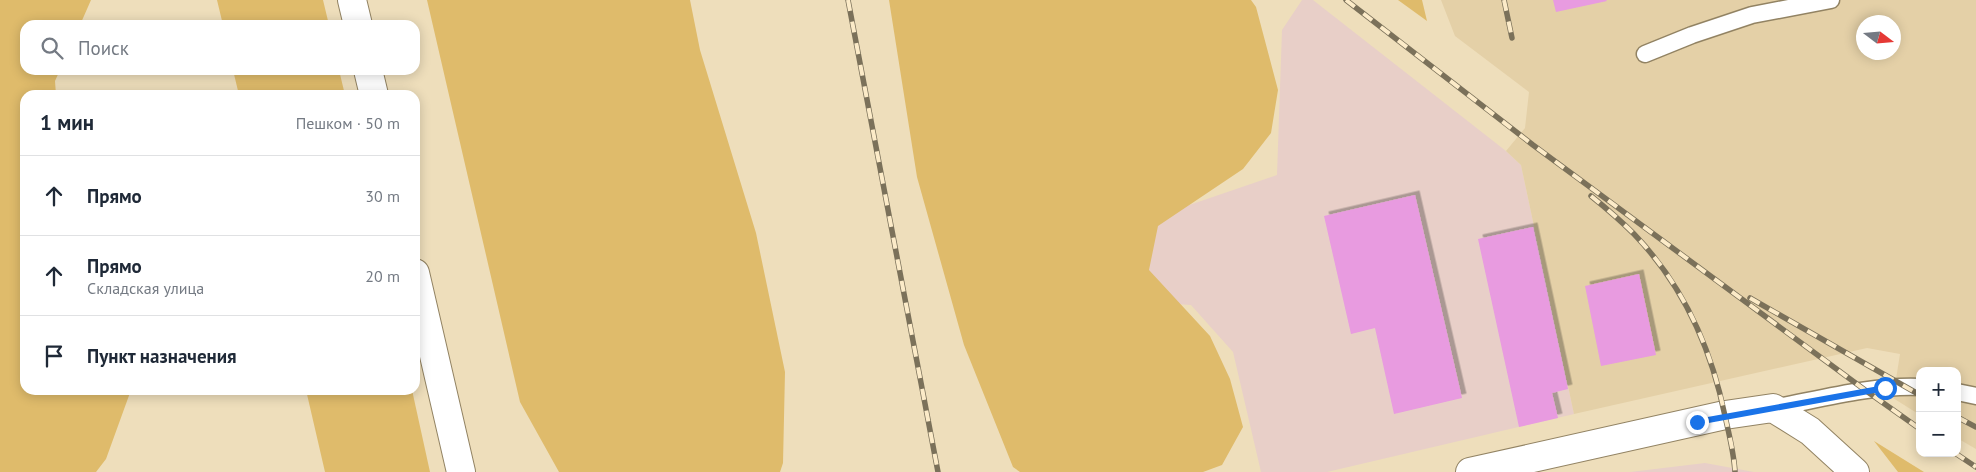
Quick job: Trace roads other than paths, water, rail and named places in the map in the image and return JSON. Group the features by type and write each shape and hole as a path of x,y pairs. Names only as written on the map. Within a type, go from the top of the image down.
{"street":[{"path":"352,0 357,20"},
{"path":"369,75 373,90"},
{"path":"420,295 461,472"},
{"path":"1470,472 1725,415 1773,408 1810,430 1855,472"}],"lane":[{"path":"1645,54 1692,35 1752,15 1831,0"},
{"path":"1773,408 1865,390 1904,386 1916,387"},
{"path":"1961,393 1976,396"}],"railway":[{"path":"848,0 938,472"},
{"path":"1346,0 1533,145 1916,426"},
{"path":"1504,0 1512,38"},
{"path":"1591,196 1629,229 1651,254 1667,274 1693,318 1712,366 1719,390 1734,458 1735,472"},
{"path":"1750,298 1916,393"},
{"path":"1961,419 1976,427"},
{"path":"1961,457 1976,467"}]}
